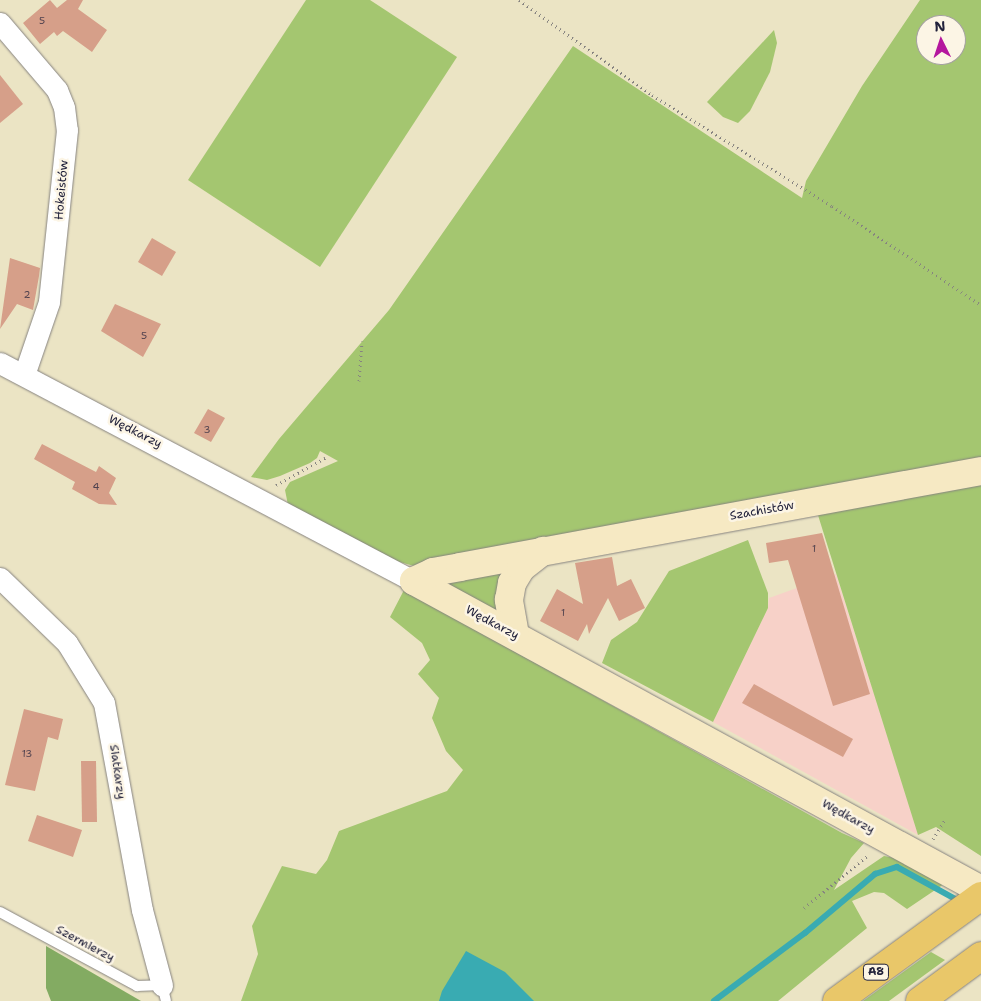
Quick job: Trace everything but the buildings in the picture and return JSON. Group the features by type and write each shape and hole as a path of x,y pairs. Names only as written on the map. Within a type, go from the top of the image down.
{"highway":[{"name":"A8","path":"837,1001 915,942 981,896"},
{"path":"920,1001 971,963"}],"street":[{"name":"Hokeistów","path":"0,23 57,90 64,107 66,130 49,302 24,375"},
{"name":"Wędkarzy","path":"0,363 414,581 981,890"},
{"name":"Szachistów","path":"414,581 433,572 981,471"},
{"name":"Szachistów","path":"514,635 510,600 512,583 521,568 543,551"},
{"name":"Siatkarzy","path":"0,578 67,643 104,703 142,910 164,993"}],"lane":[{"name":"Szermierzy","path":"0,912 137,986 164,993"}],"path":[{"path":"519,0 652,95 832,206 981,305"},
{"path":"360,381 362,341"},
{"path":"266,502 273,488 284,479 327,457"},
{"path":"804,908 870,854 881,836"}],"shaded area":[{"path":"836,574 918,835 713,722 768,608 769,598"}],"green space":[{"path":"306,0 370,0 457,57 320,267 188,180"},
{"path":"920,0 981,0 981,461 432,565 414,566 389,559 288,505 285,490 290,482 338,461 320,451 317,458 310,463 280,476 267,480 251,477 279,439 389,310 573,46 802,198 806,181 862,86"},
{"path":"774,30 777,43 770,72 750,111 738,123 723,117 707,102"},
{"path":"981,483 981,856 936,827 918,835 817,512"},
{"path":"748,540 768,593 768,608 713,722 602,663 611,640 637,622 669,571"},
{"path":"503,566 497,613 446,588 446,579"},
{"path":"404,590 842,833 864,843 851,858 834,890 884,856 901,859 944,884 907,909 884,893 874,892 852,901 867,928 778,1001 241,1001 258,954 252,926 282,866 316,874 327,860 339,831 447,791 463,770 446,751 432,718 439,698 418,674 430,660 422,643 390,617"},
{"path":"46,946 141,1001 51,1001 46,988"},
{"path":"931,952 945,960 889,1001 863,1001"}],"water":[{"path":"466,951 505,972 534,1001 439,1001 442,991"}],"waterway":[{"path":"714,1001 805,933 875,874 897,867 961,902"}]}
